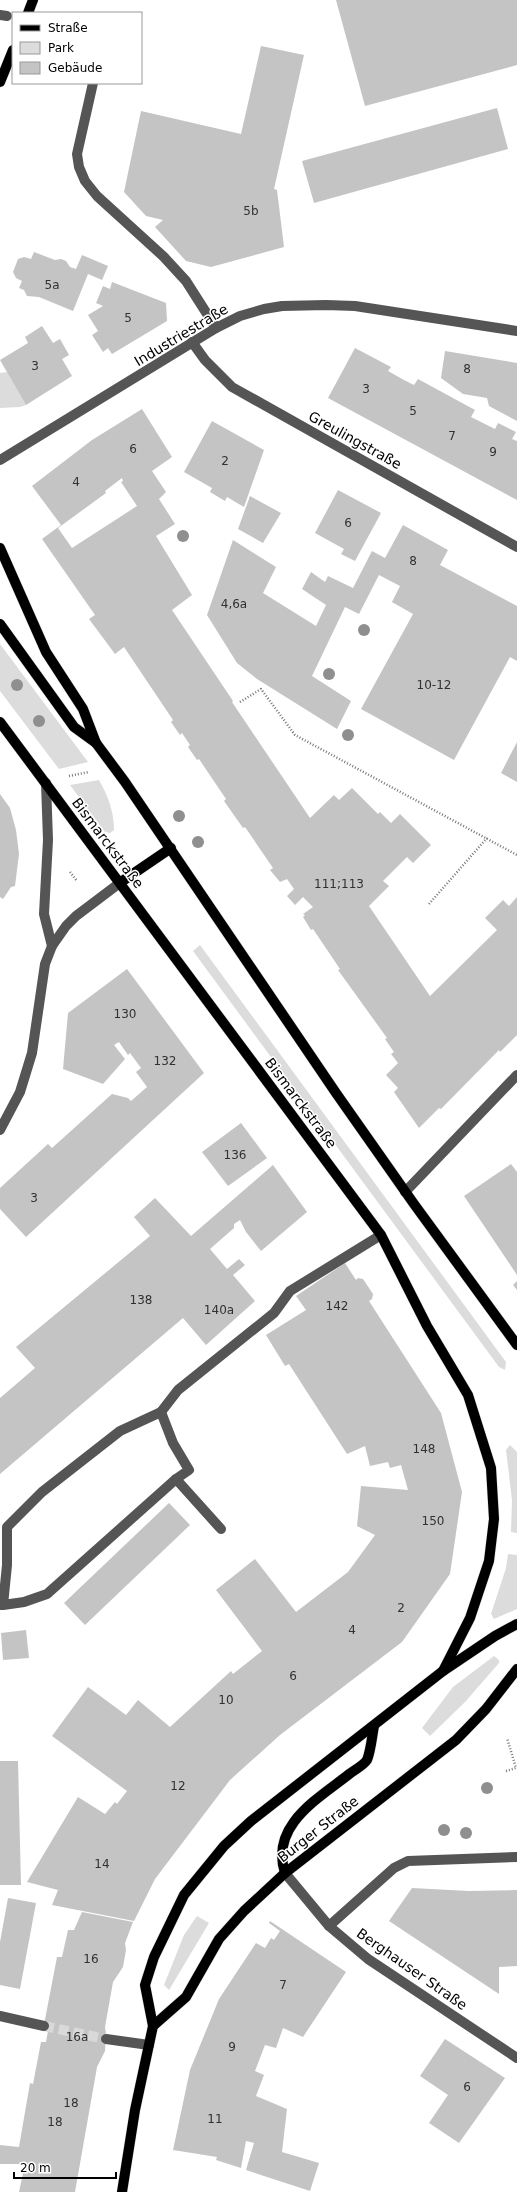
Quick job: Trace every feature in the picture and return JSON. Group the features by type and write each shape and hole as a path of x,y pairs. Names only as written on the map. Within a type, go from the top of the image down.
{"main road":[{"path":"28,12 33,0"},
{"path":"0,82 12,52"},
{"path":"0,548 46,652 83,709 96,743 171,848 220,924 405,1192 517,1345"},
{"path":"0,624 74,727 96,743"},
{"name":"Bismarckstraße","path":"0,722 381,1235 427,1326 468,1396 491,1468 494,1499 492,1541 489,1561 470,1618 443,1670"},
{"path":"120,882 171,848"},
{"path":"122,2192 135,2110 153,2026 145,1985 154,1957 184,1895 196,1878 224,1846 251,1821 374,1726 443,1670 495,1636 517,1624"},
{"name":"Burger Straße","path":"153,2026 186,1997 216,1945 230,1925 285,1873 456,1740 486,1709 517,1669"},
{"path":"285,1873 280,1859 283,1840 292,1824 303,1810 367,1760 374,1726"}],"street":[{"path":"93,84 77,154 79,167 85,181 98,196 164,257 186,281 216,328"},
{"name":"Industriestraße","path":"0,460 216,328 240,316 264,309 282,306 355,306 517,331"},
{"name":"Greulingstraße","path":"192,342 205,360 232,387 517,546"},
{"path":"46,783 48,840 44,914 52,946"},
{"path":"0,1130 20,1092 32,1053 45,964 52,946 66,926 76,916 120,882"},
{"path":"405,1192 517,1075"},
{"path":"161,1412 173,1443 189,1470 176,1479 47,1594 24,1602 2,1605 7,1565 7,1528 42,1492 120,1431 161,1412 178,1390 274,1313 290,1291 381,1235"},
{"path":"176,1479 221,1529"},
{"path":"329,1926 394,1868 408,1861 517,1857"},
{"name":"Berghauser Straße","path":"285,1873 329,1926 368,1959 517,2058"},
{"path":"0,2016 44,2026"},
{"path":"106,2039 150,2045"}],"path":[{"path":"240,702 261,689 295,735 517,855"},
{"path":"65,777 94,771"},
{"path":"429,904 487,838"},
{"path":"506,1771 516,1768 507,1738"}],"green space":[{"path":"7,372 26,405 20,407 0,408 0,373"},
{"path":"0,644 88,762 59,769 0,691"},
{"path":"99,780 112,810 114,830 110,833 105,832 70,785"},
{"path":"200,945 506,1362 505,1370 499,1367 193,951"},
{"path":"510,1445 517,1452 517,1533 511,1532 512,1500 506,1450"},
{"path":"508,1554 517,1555 517,1609 494,1619 491,1614 506,1568"},
{"path":"494,1656 499,1660 499,1663 465,1702 430,1736 422,1728 453,1687"},
{"path":"197,1916 209,1923 169,1990 164,1985 184,1935"}],"building":[{"path":"336,0 517,0 517,65 365,106"},
{"path":"261,46 304,55 274,189 277,190 284,247 211,267 186,261 155,227 163,220 146,216 124,192 141,111 241,134"},
{"path":"497,108 508,149 314,203 302,161"},
{"path":"34,252 55,260 61,259 66,261 70,267 76,269 82,255 108,266 102,280 88,274 73,311 39,297 27,296 24,290 19,288 22,281 16,278 13,272 18,259 24,257 31,259"},
{"path":"112,282 166,303 167,321 112,354 108,348 103,352 92,335 98,331 88,315 103,306 96,303 103,286 110,289"},
{"path":"42,326 53,343 60,339 69,355 62,359 72,376 26,405 0,360 28,343 25,337"},
{"path":"355,348 391,367 388,371 404,380 414,385 418,379 475,410 471,417 495,429 498,423 516,432 512,439 517,441 517,500 328,398"},
{"path":"445,351 517,363 517,421 489,406 487,398 463,394 441,378"},
{"path":"142,409 172,457 152,471 166,492 159,499 175,524 156,536 192,595 172,610 310,818 334,795 339,800 352,788 378,814 380,812 391,823 400,814 431,845 413,863 407,857 383,881 389,886 369,906 430,996 497,930 485,918 503,900 509,906 517,897 517,1035 500,1052 499,1050 441,1109 439,1108 419,1128 394,1092 398,1088 386,1075 398,1063 391,1054 394,1052 385,1039 387,1038 338,970 340,969 303,917 305,915 303,914 313,907 303,897 295,905 287,896 294,889 287,879 280,882 270,870 273,868 245,827 243,828 224,801 226,799 199,759 197,760 188,747 190,745 182,733 180,735 171,722 173,720 124,647 115,654 89,619 95,615 42,539 61,525 32,486 92,440","holes":["122,478 123,481 121,482 137,506 72,548 58,528 106,493 105,491"]},
{"path":"212,421 264,450 244,507 227,497 225,501 210,492 212,488 184,472"},
{"path":"338,490 381,513 355,561 341,554 344,549 315,533"},
{"path":"250,496 281,513 263,543 238,529"},
{"path":"403,525 448,550 440,565 517,606 517,661 510,657 454,760 361,709 413,614 392,602 400,586 379,575 359,614 345,607 312,676 351,701 337,729 257,679 237,663 207,615 233,540 276,567 263,593 316,626 326,605 302,589 311,572 325,582 328,576 353,588 372,551 385,558"},
{"path":"517,742 517,782 501,773"},
{"path":"0,794 10,808 16,830 19,854 15,886 11,887 3,899 0,897"},
{"path":"127,969 204,1073 26,1237 0,1209 0,1188 48,1144 52,1148 112,1094 128,1098 131,1101 147,1087 136,1072 141,1068 130,1053 128,1055 119,1042 114,1045 125,1059 103,1084 63,1069 68,1013"},
{"path":"241,1123 267,1158 228,1186 202,1152"},
{"path":"511,1164 517,1172 517,1275 464,1196"},
{"path":"273,1165 307,1212 261,1251 246,1232 240,1220 234,1224 234,1228 210,1249 227,1269 239,1259 245,1265 233,1275 255,1301 206,1345 183,1318 0,1474 0,1398 35,1368 16,1347 150,1236 134,1217 155,1198 191,1236"},
{"path":"345,1263 356,1280 358,1278 363,1279 373,1294 372,1299 369,1301 441,1413 462,1492 450,1574 402,1642 280,1735 230,1780 155,1879 134,1921 52,1905 58,1890 27,1882 78,1797 105,1814 115,1802 117,1804 127,1791 52,1736 88,1687 126,1715 138,1700 170,1727 231,1671 233,1674 262,1651 216,1590 255,1559 296,1612 348,1572 375,1535 357,1526 361,1486 408,1490 401,1465 390,1468 388,1462 370,1466 365,1446 347,1454 289,1364 285,1366 266,1335 306,1310 296,1296"},
{"path":"517,1281 517,1290 513,1285"},
{"path":"169,1503 190,1525 85,1625 64,1603"},
{"path":"26,1630 29,1658 3,1660 1,1633"},
{"path":"0,1761 18,1761 21,1885 0,1885"},
{"path":"412,1888 469,1891 517,1890 517,1966 499,1967 499,1994 389,1921"},
{"path":"8,1898 36,1903 20,1989 0,1985 0,1942"},
{"path":"82,1912 133,1922 125,1943 126,1950 123,1967 113,1982 105,2027 105,2051 97,2067 75,2192 19,2192 25,2164 0,2164 0,2145 19,2147 30,2083 33,2084 41,2042 46,2042 48,2031 43,2030 57,1957 62,1957 68,1930 74,1930"},
{"path":"270,1921 346,1972 303,2037 283,2028 276,2048 265,2045 255,2071 264,2075 256,2096 287,2109 282,2152 319,2163 310,2191 246,2170 254,2143 246,2141 241,2168 216,2160 217,2157 173,2150 190,2070 219,1999 256,1943 265,1948 271,1938 274,1940 280,1931 269,1923"},
{"path":"445,2039 505,2078 459,2143 429,2123 448,2095 420,2076"}],"tunnel":[{"path":"44,2026 106,2039"}]}
